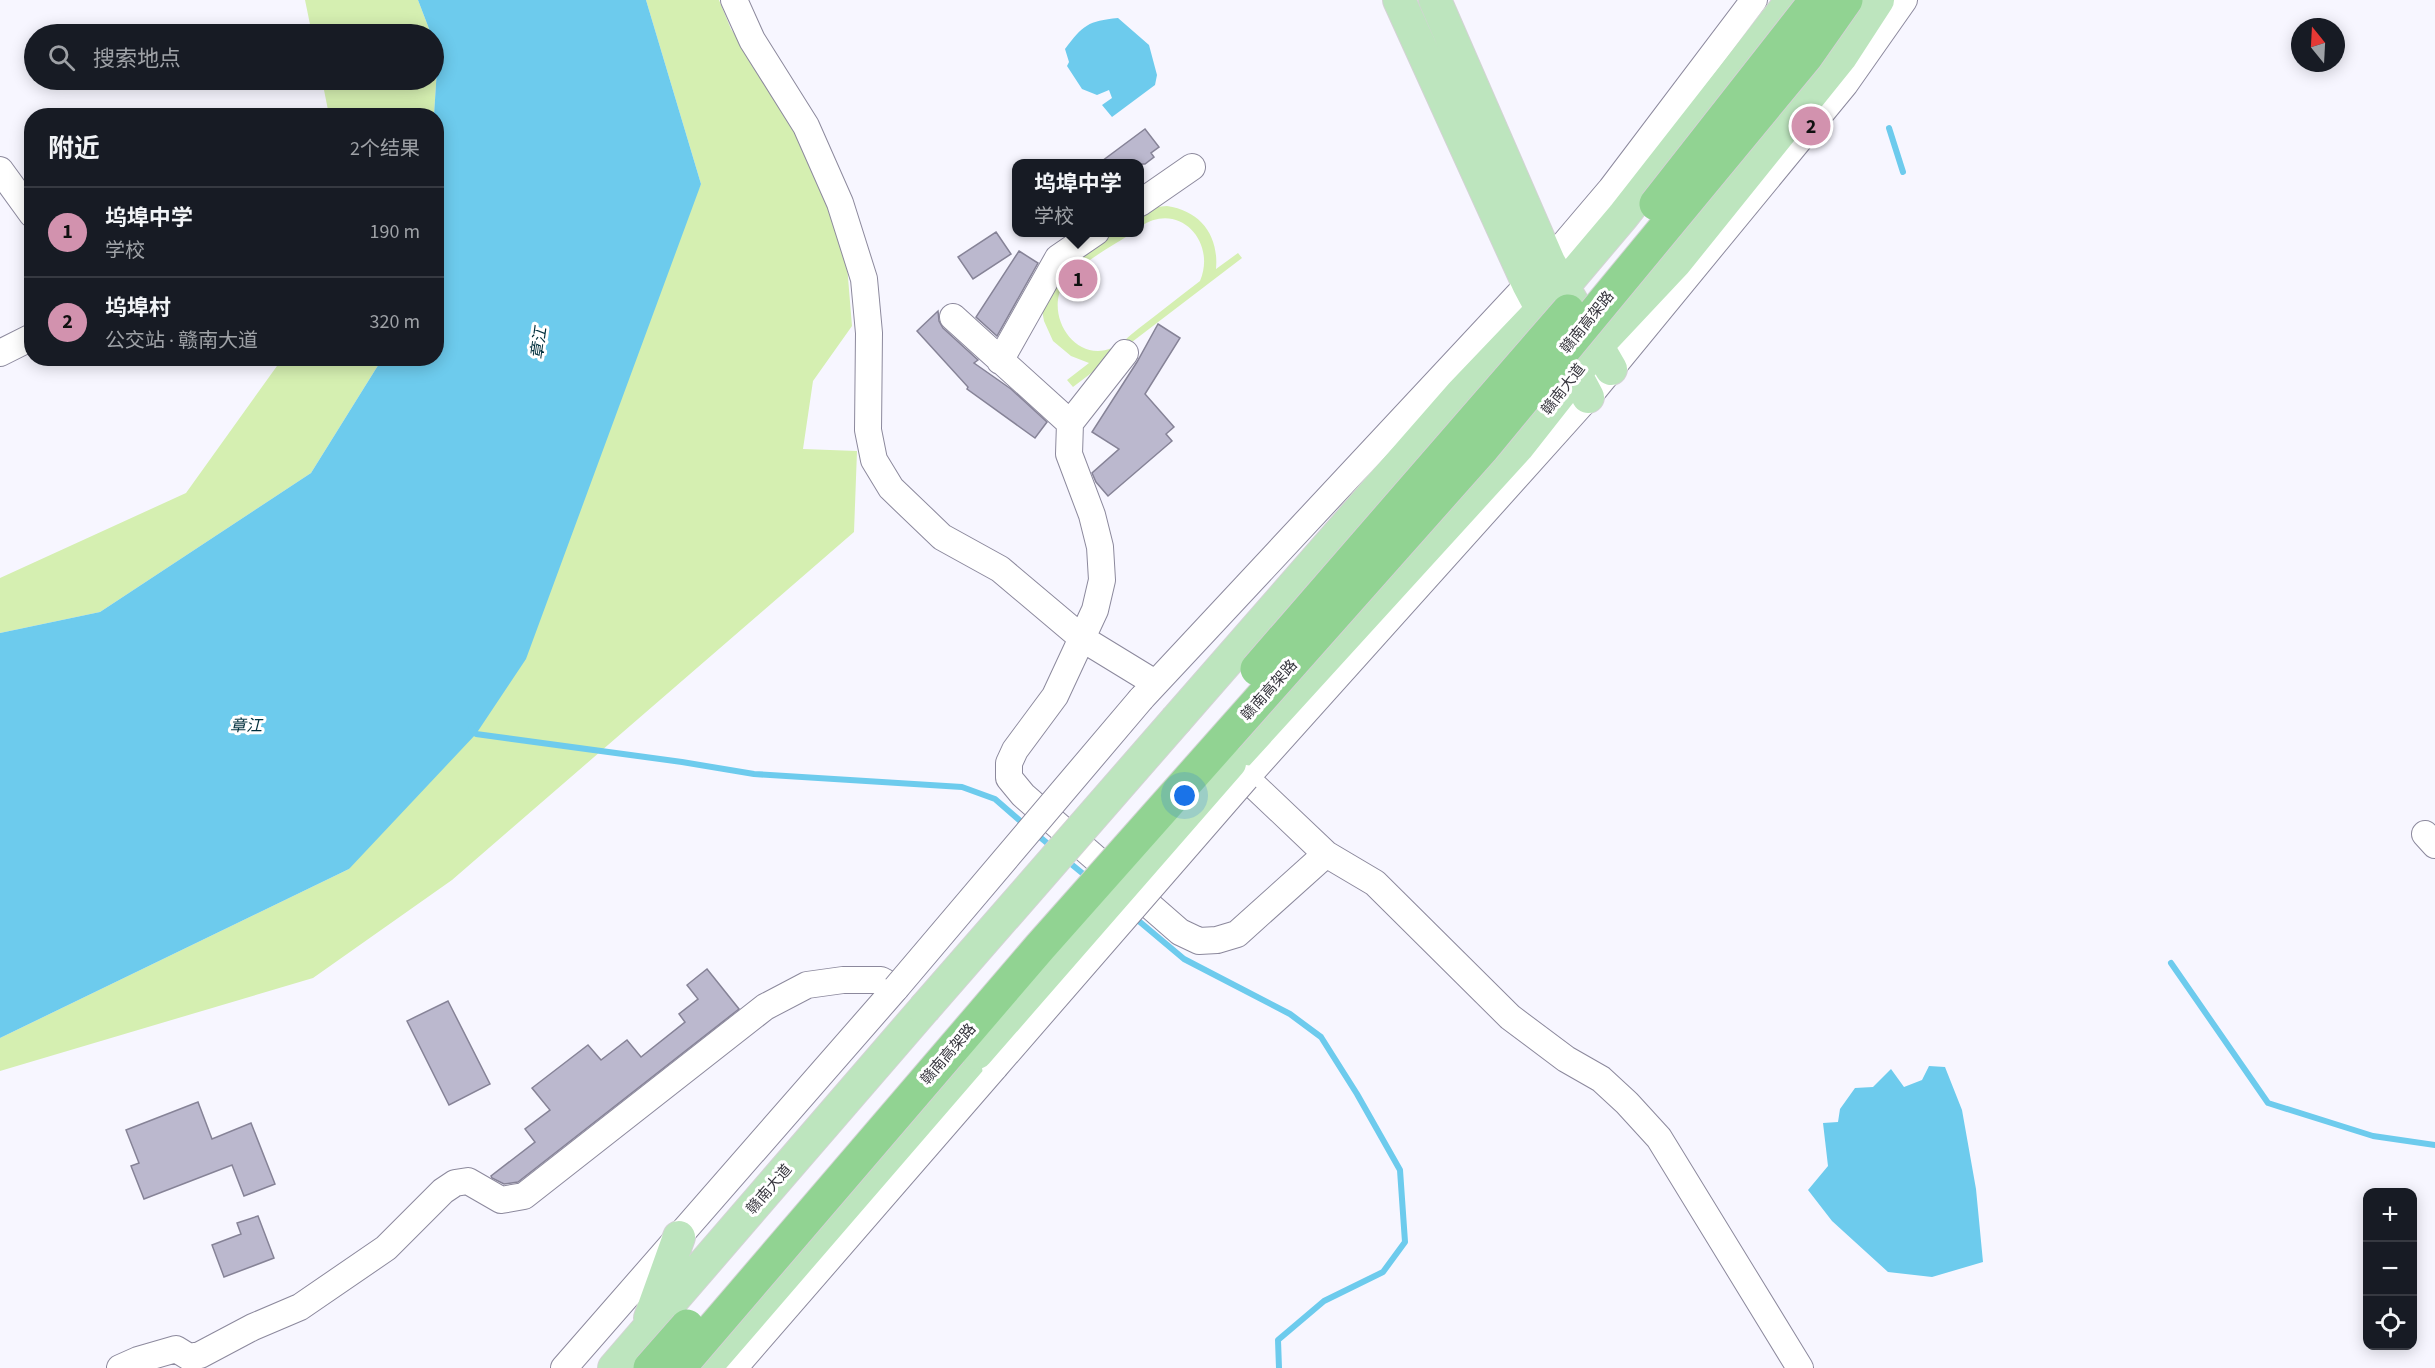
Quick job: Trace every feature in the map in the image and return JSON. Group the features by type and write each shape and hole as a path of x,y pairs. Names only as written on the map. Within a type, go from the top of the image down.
{"highway":[{"name":"赣南高架路","path":"650,1368 1610,262 1816,0"},
{"name":"赣南高架路","path":"679,1368 1040,947 1483,448 1806,57 1846,0"}],"main road":[{"path":"1399,0 1546,285 1605,356"},
{"path":"1435,0 1582,384"},
{"path":"1518,447 1461,394 1546,285 1623,216 1792,0"},
{"name":"赣南大道","path":"986,1060 1518,447 1582,384 1676,262 1841,57 1878,0"},
{"path":"1623,216 1676,262"},
{"name":"赣南大道","path":"614,1368 1461,394"},
{"path":"705,1368 807,1249 986,1060"},
{"path":"807,1249 926,1147"},
{"path":"643,1335 679,1237"}],"street":[{"path":"734,0 752,40 806,126 840,203 864,279 869,333 868,430 874,460 891,488 942,537 1000,569 1148,691"},
{"path":"564,1368 896,988 1148,691 1546,285 1611,189 1754,0"},
{"path":"1605,356 1845,84 1904,0"},
{"path":"1144,200 1192,167"},
{"path":"0,170 24,203"},
{"path":"1000,361 1058,258 1089,237"},
{"path":"953,317 1070,423"},
{"path":"0,353 24,341"},
{"path":"1125,353 1070,423 1069,454 1092,515 1100,547 1102,580 1095,610 1055,696 1015,750 1009,763 1009,778 1023,795 1180,932 1199,941 1217,940 1236,934 1326,854"},
{"path":"1582,384 1238,770 1326,854 1376,883 1510,1017 1566,1059 1601,1079 1659,1138 1800,1368"},
{"path":"120,1368 176,1349 189,1356 200,1355 300,1307 387,1248 443,1191 455,1183 468,1181 501,1200 512,1200 524,1196 765,1007 807,985 843,980 881,980 896,988"},
{"path":"734,1368 926,1147 986,1060"}],"green space":[{"path":"305,0 418,0 427,24 310,24"},
{"path":"646,0 719,0 731,29 794,123 812,160 846,253 852,326 813,381 803,449 857,451 854,532 452,880 313,978 0,1071 0,1038 349,869 701,184"},
{"path":"324,90 436,90 434,108 328,108"},
{"path":"1167,206 1179,209 1198,219 1211,236 1216,269 1238,253 1242,258 1073,387 1067,380 1089,363 1071,356 1053,341 1042,310 1064,262 1103,237 1126,237 1078,269 1065,282 1059,294 1060,320 1066,332 1086,349 1098,351 1115,347 1200,281 1204,266 1199,239 1191,229 1168,218 1154,220 1144,225 1144,212"},
{"path":"277,366 378,366 311,473 100,612 0,633 0,578 186,493"}],"water":[{"name":"章江","path":"418,0 646,0 701,184 526,659 476,734 349,869 0,1038 0,633 100,612 311,473 378,366 444,366 444,108 434,108 436,90 444,90 444,24 427,24"},
{"path":"1118,18 1149,45 1157,75 1155,85 1112,117 1102,105 1112,98 1109,90 1097,95 1082,89 1067,66 1069,62 1065,49 1087,26"},
{"path":"1929,1066 1945,1067 1962,1110 1976,1189 1983,1262 1932,1277 1888,1272 1832,1221 1808,1190 1828,1166 1823,1123 1838,1122 1840,1109 1855,1088 1873,1087 1891,1069 1904,1087 1922,1080"}],"building":[{"path":"1145,129 1159,147 1151,153 1154,157 1145,164 1144,159 1105,159"},
{"path":"996,232 1011,254 973,279 958,257"},
{"path":"1019,251 1038,263 997,336 976,317"},
{"path":"938,311 939,321 943,328 978,360 974,363 1011,389 1047,422 1035,438 967,389 968,387 917,331"},
{"path":"1158,324 1180,338 1145,394 1174,427 1166,434 1172,441 1108,496 1096,482 1092,473 1119,449 1092,432 1137,362"},
{"path":"707,969 739,1009 518,1182 504,1184 492,1178 491,1176 535,1142 525,1129 550,1110 532,1088 588,1045 601,1060 627,1040 641,1057 685,1022 679,1014 698,999 687,985"},
{"path":"448,1001 490,1084 449,1105 407,1021"},
{"path":"198,1102 212,1139 251,1123 275,1184 244,1196 232,1165 144,1199 131,1166 139,1163 126,1130"},
{"path":"258,1216 274,1258 224,1277 212,1245 241,1234 237,1223"}],"waterway":[{"path":"1889,128 1903,172"},
{"path":"471,729 476,734 754,774 962,787 995,799 1025,825"},
{"path":"1035,833 1053,848"},
{"path":"1065,859 1087,877"},
{"path":"1134,917 1184,959 1290,1014 1321,1037 1357,1094 1400,1170 1405,1242 1383,1272 1324,1301 1278,1340 1279,1368"},
{"path":"2171,963 2268,1103 2373,1136 2435,1145"}],"place":[{"name":"坞埠村","path":"1811,126"},
{"name":"坞埠中学","path":"1078,279"}]}
